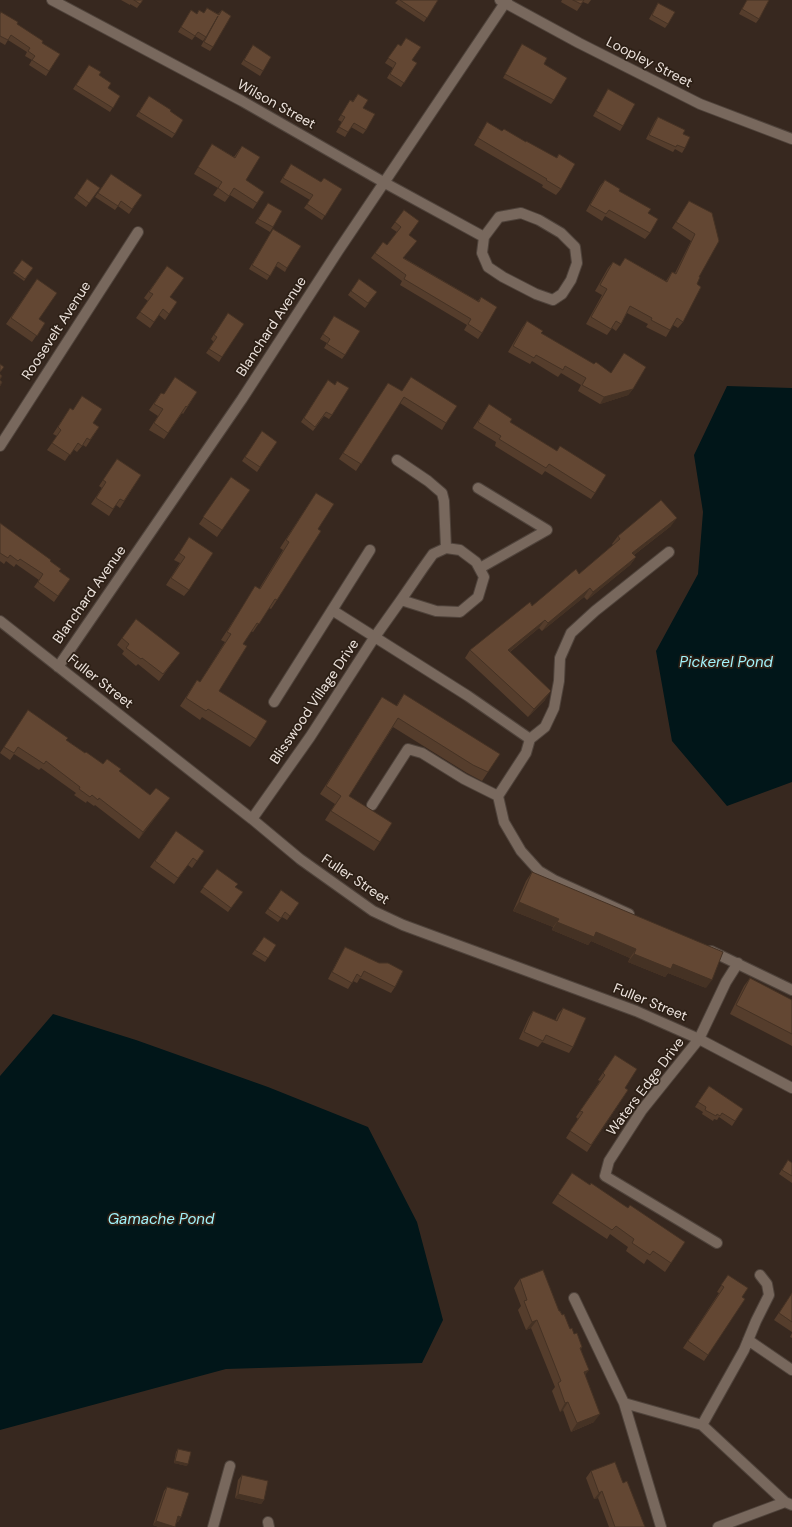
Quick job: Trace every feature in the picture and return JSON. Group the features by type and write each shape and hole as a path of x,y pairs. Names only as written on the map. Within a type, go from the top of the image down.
{"street":[{"name":"Wilson Street","path":"52,0 249,105 385,183 484,237"},
{"name":"Blanchard Avenue","path":"58,667 242,399 504,1"},
{"name":"Loopley Street","path":"504,1 607,58 700,104 792,138"},
{"path":"521,213 539,220 561,233 576,247 578,263 562,294 552,300 536,294 503,277 488,267 482,253 484,237 499,217 521,213"},
{"name":"Roosevelt Avenue","path":"0,446 138,232"},
{"path":"397,460 428,481 442,493 444,501 446,548 460,550 476,562 484,577 478,598 460,612 436,611 401,600"},
{"path":"478,488 548,530 480,568"},
{"name":"Blisswood Village Drive","path":"252,819 310,737 374,638 433,554 446,548"},
{"path":"274,702 370,550"},
{"path":"639,918 554,880 539,871 521,851 504,822 498,796 526,754 530,739 545,727 554,708 559,680 560,658 571,634 595,611 670,552"},
{"path":"332,610 374,638 468,696 530,739"},
{"name":"Fuller Street","path":"0,621 252,819 300,859 372,912 403,925 636,1011 699,1038 792,1088"},
{"path":"372,805 408,749 422,753 464,779 498,796"},
{"path":"703,947 792,990"},
{"name":"Waters Edge Drive","path":"717,1243 605,1176 609,1161 642,1110 699,1038 726,982 738,963"},
{"path":"702,1425 744,1350 768,1295 768,1284 760,1275"},
{"path":"574,1298 624,1403 661,1527"},
{"path":"748,1340 792,1370"},
{"path":"624,1403 702,1425 789,1503 718,1527"},
{"path":"212,1527 230,1466"}],"water":[{"name":"Pickerel Pond","path":"727,386 792,388 792,782 727,806 672,741 656,651 698,574 703,512 694,455"},
{"name":"Gamache Pond","path":"53,1014 136,1040 268,1087 368,1127 417,1222 443,1320 422,1363 226,1369 0,1430 0,1076"}],"building":[{"path":"134,0 143,0 140,4"},
{"path":"400,0 438,0 427,18"},
{"path":"573,0 584,0 581,4"},
{"path":"747,0 769,0 759,19 742,9"},
{"path":"658,3 675,12 668,24 652,15"},
{"path":"207,8 219,15 222,10 231,16 213,47 204,42 218,16 206,37 198,32 195,36 181,27 191,10 197,14 199,10 204,13"},
{"path":"1,12 18,22 17,24 43,41 42,43 60,54 49,71 32,60 35,56 28,51 30,48 11,35 8,40 0,36"},
{"path":"406,38 421,47 412,60 417,63 404,83 390,74 396,63 388,58 398,44 401,46"},
{"path":"522,44 547,58 544,64 567,78 554,100 505,74"},
{"path":"253,45 271,57 263,71 244,60"},
{"path":"89,65 101,72 99,75 111,83 108,88 120,96 113,108 76,85"},
{"path":"608,89 635,104 623,126 596,111"},
{"path":"358,94 368,100 363,108 375,114 366,130 354,123 348,132 339,127 345,117 341,115 350,100 353,102"},
{"path":"149,96 171,110 170,111 183,120 175,134 139,112"},
{"path":"658,117 685,130 683,134 690,137 685,148 677,145 676,147 649,135"},
{"path":"487,122 502,131 504,129 557,158 559,154 575,164 561,189 478,138"},
{"path":"212,144 235,158 242,146 260,157 246,180 264,192 257,203 234,188 229,196 218,188 222,182 198,167"},
{"path":"291,164 321,182 324,178 342,189 325,216 307,204 313,195 283,178"},
{"path":"111,174 142,195 132,209 121,201 118,206 98,193"},
{"path":"87,179 100,188 89,203 77,194"},
{"path":"605,180 620,189 619,191 651,209 648,213 658,219 650,233 609,210 606,214 590,205"},
{"path":"689,201 712,213 719,241 699,277 697,284 701,287 683,322 677,318 670,330 651,320 652,318 630,306 621,324 616,321 611,329 591,317 607,289 600,285 613,262 620,266 625,258 667,282 672,272 676,274 695,234 676,222"},
{"path":"268,203 282,211 273,227 258,219"},
{"path":"404,210 419,221 409,235 417,241 403,258 479,302 481,297 497,307 482,333 468,324 471,319 404,279 406,275 375,253 383,242 387,245 401,227 395,222"},
{"path":"273,229 301,246 287,268 278,262 270,276 252,265"},
{"path":"22,260 33,268 25,279 14,271"},
{"path":"167,266 184,278 170,297 177,302 169,314 163,309 154,322 140,312 153,294 149,292"},
{"path":"37,279 57,293 39,319 45,323 37,336 11,318"},
{"path":"359,279 377,292 368,303 351,291"},
{"path":"228,313 244,324 222,357 209,349 217,337 214,335"},
{"path":"334,316 360,331 345,355 327,344 330,339 323,334"},
{"path":"527,321 543,331 541,333 594,364 596,362 611,373 624,353 646,367 633,389 604,397 582,385 586,378 565,366 563,370 536,355 534,358 513,346"},
{"path":"0,364 4,367 0,372"},
{"path":"175,377 197,392 168,433 154,423 163,409 154,404 161,393 164,394"},
{"path":"411,377 457,406 446,423 404,397 361,464 343,453 388,383 402,391"},
{"path":"328,380 335,385 337,381 349,388 332,415 326,412 315,427 304,418"},
{"path":"82,396 102,409 93,423 99,427 90,440 87,438 82,446 78,443 70,455 52,443 61,430 58,427 70,408 73,410"},
{"path":"489,404 512,419 510,422 557,451 560,446 606,475 595,493 549,464 546,468 499,439 501,436 478,422"},
{"path":"262,431 277,442 260,467 245,457"},
{"path":"117,459 141,475 124,501 120,499 113,509 96,498 106,482 103,480"},
{"path":"231,477 250,490 222,530 203,517"},
{"path":"316,493 334,504 318,529 321,531 277,600 275,599 259,624 257,623 243,644 247,646 219,691 267,721 256,739 208,709 206,711 186,698 197,680 200,682 231,634 227,632 255,586 260,589 289,542 286,540"},
{"path":"661,500 677,518 632,553 636,557 593,592 590,588 548,623 545,620 508,650 551,691 534,709 470,650 530,602 532,606 576,569 579,574 620,539 618,536"},
{"path":"0,523 51,560 50,561 61,569 59,571 70,579 58,596 38,582 43,574 20,559 18,561 10,555 8,558 0,553"},
{"path":"189,537 213,553 189,590 171,578 185,557 179,553"},
{"path":"136,619 180,653 163,674 126,648 129,644 122,638"},
{"path":"404,694 500,754 488,772 473,765 398,718 349,796 392,823 380,842 331,811 341,796 326,786 382,697 397,706"},
{"path":"28,710 68,738 66,740 85,753 86,752 103,764 107,759 121,769 119,771 150,795 156,788 170,798 143,832 99,798 98,800 92,795 90,797 79,789 80,787 46,761 44,764 18,747 14,753 4,747"},
{"path":"176,831 204,851 197,861 193,858 178,878 155,861"},
{"path":"217,869 238,884 235,887 243,892 231,908 203,887"},
{"path":"532,872 723,952 712,980 673,964 671,969 634,954 636,949 596,932 594,937 557,922 559,919 519,902"},
{"path":"281,890 299,903 290,916 285,912 281,918 268,909"},
{"path":"264,937 276,945 268,958 255,950"},
{"path":"345,947 379,963 388,963 403,971 395,987 364,971 361,977 357,974 352,983 332,972"},
{"path":"750,978 792,1000 792,1034 736,1005"},
{"path":"563,1008 586,1018 573,1047 546,1035 543,1041 524,1032 533,1011 557,1021"},
{"path":"615,1055 637,1069 625,1088 628,1090 591,1145 570,1131 583,1112 580,1111 605,1075 603,1073"},
{"path":"709,1086 743,1109 735,1121 722,1113 720,1116 717,1114 716,1116 705,1110 706,1107 698,1102"},
{"path":"788,1160 792,1163 792,1176 782,1170"},
{"path":"572,1173 590,1185 591,1183 628,1208 630,1205 685,1242 671,1263 653,1251 650,1255 632,1243 634,1239 616,1226 612,1230 558,1194"},
{"path":"543,1270 559,1311 562,1315 564,1314 570,1329 572,1328 574,1334 577,1333 582,1347 580,1348 589,1370 584,1372 600,1414 577,1423 568,1402 565,1403 558,1383 561,1381 537,1320 532,1322 524,1301 527,1300 520,1279"},
{"path":"728,1275 748,1288 742,1297 745,1299 708,1355 688,1341 724,1287 721,1285"},
{"path":"792,1293 792,1322 779,1313"},
{"path":"178,1449 191,1452 188,1464 175,1461"},
{"path":"615,1462 623,1483 627,1481 645,1527 615,1527 602,1491 599,1493 591,1471"},
{"path":"242,1475 268,1481 264,1500 238,1494"},
{"path":"167,1487 189,1493 181,1517 178,1516 175,1527 156,1521"}]}
